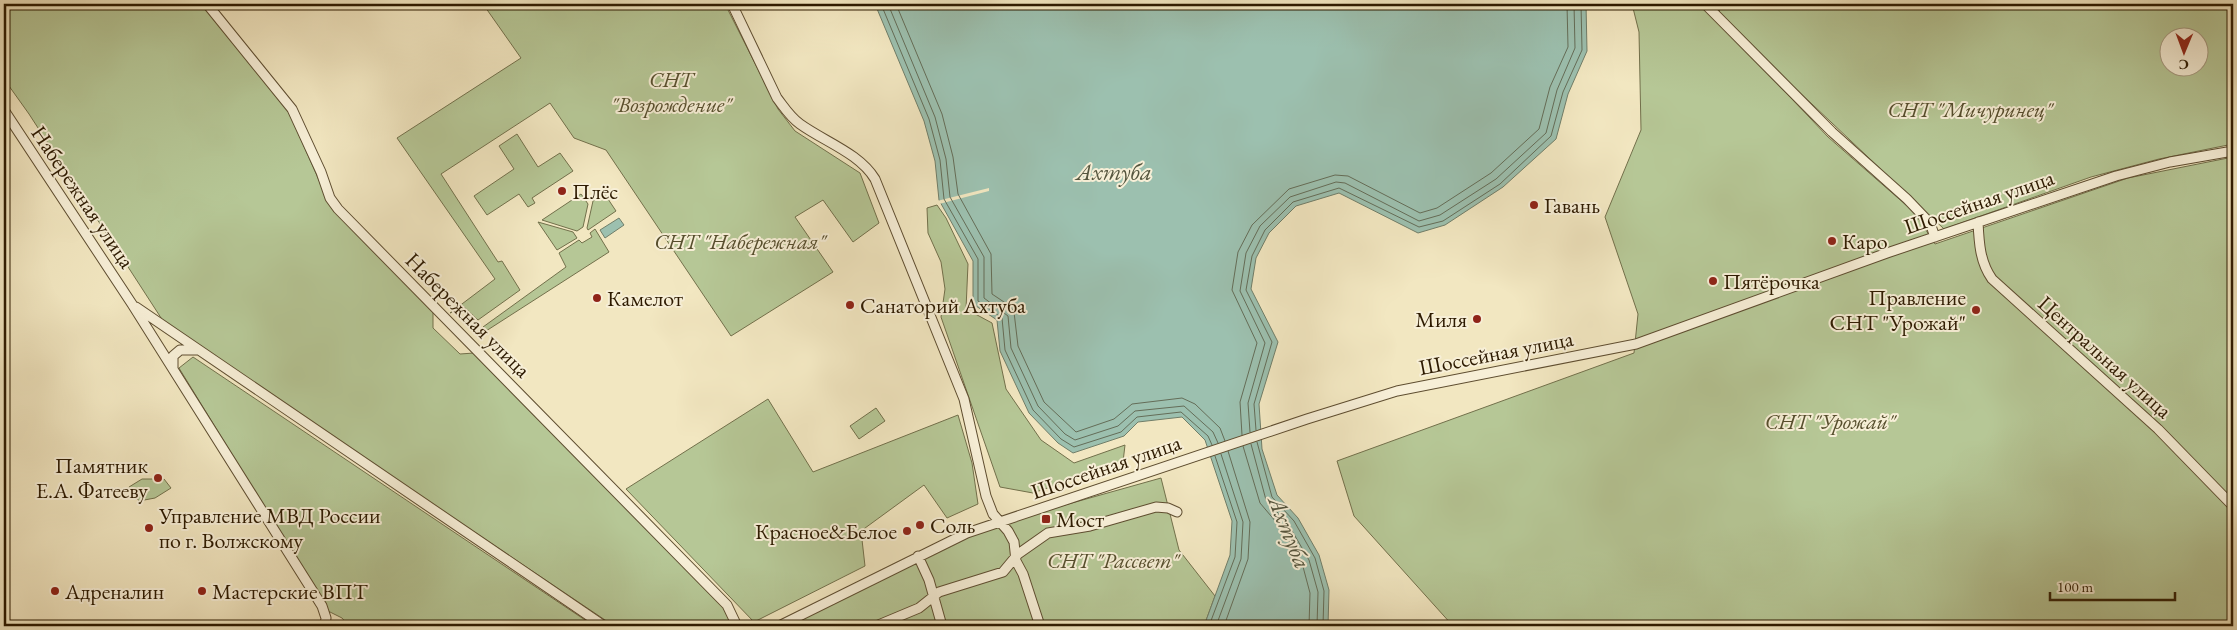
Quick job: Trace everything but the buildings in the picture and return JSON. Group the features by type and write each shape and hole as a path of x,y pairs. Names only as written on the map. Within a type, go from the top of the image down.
{"street":[{"name":"Набережная улица","path":"207,4 292,109 321,172 330,198 338,209 723,600 732,612 738,626"},
{"path":"732,4 777,98 787,112 799,124 863,164 875,179 964,399 986,496 993,514 1008,530 1040,626"},
{"path":"1705,4 1832,132 1907,199 1930,223 1935,237"},
{"name":"Набережная улица","path":"4,112 132,304 322,606 326,618 325,626"},
{"name":"Шоссейная улица","path":"778,626 967,533 1307,419 1397,391 1636,344 1762,297 2116,176 2170,162 2233,151"},
{"name":"Центральная улица","path":"1978,222 1979,249 1992,279 2158,429 2233,506"},
{"name":"Набережная улица","path":"132,304 604,626"},
{"path":"173,369 173,356 180,350 197,350"},
{"path":"876,626 919,608 933,595 1003,572 1016,557 1048,533 1090,526 1156,507 1168,508 1177,512"},
{"path":"918,556 933,595 942,626"}],"green space":[{"path":"4,4 202,4 288,110 329,203 433,312 433,328 460,354 474,353 722,606 731,617 732,626 614,626 165,324 29,114 4,79"},
{"path":"483,4 725,4 778,109 795,131 860,173 879,223 853,242 823,200 795,217 833,272 731,336 606,150 574,138 550,103 441,174 498,262 502,261 520,290 478,320 464,307 450,313 495,279 397,138 521,58"},
{"name":"СНТ \"Урожай\"","path":"1632,4 1702,4 1828,137 1914,212 1935,244 2128,178 2233,157 2233,626 1453,626 1354,516 1337,461 1634,353 1638,314 1605,217 1641,130 1639,32"},
{"name":"СНТ \"Мичуринец\"","path":"1720,4 2233,4 2233,144 2159,159 2091,177 1944,229 1719,16"},
{"path":"517,134 538,167 560,153 573,171 532,198 535,203 528,207 519,194 487,215 474,196 514,169 499,146"},
{"path":"604,193 616,211 588,230 593,201"},
{"path":"581,194 588,204 583,227 577,231 542,220"},
{"path":"937,205 946,218 968,264 966,309 992,323 1006,389 1041,440 1074,463 1125,445 1123,462 1033,493 1000,487 941,317 945,289 941,262 928,233 927,208"},
{"path":"538,222 573,232 577,238 557,250"},
{"path":"595,229 609,252 486,331 483,327 566,267 559,253 579,240 582,243 592,237 590,233"},
{"path":"193,357 594,626 349,626 342,618 328,611 179,368"},
{"path":"768,399 813,472 958,415 972,463 978,504 947,518 924,485 861,531 865,566 754,622 626,489"},
{"path":"876,408 885,421 859,439 850,426"},
{"name":"СНТ \"Рассвет\"","path":"1161,478 1179,550 1215,596 1204,626 783,626 966,537 1054,508"},
{"path":"142,479 164,479 171,488 155,498 139,501 129,487"}],"water":[{"name":"Ахтуба","path":"875,4 1586,4 1587,51 1568,94 1556,139 1503,187 1445,225 1418,233 1339,193 1296,206 1269,233 1256,258 1251,289 1278,342 1259,404 1262,449 1277,495 1298,518 1319,555 1329,590 1328,626 1204,626 1230,555 1232,521 1205,440 1182,417 1138,422 1124,436 1073,453 1058,443 1029,413 1000,351 997,320 973,304 973,261 939,200 935,161 924,121"},
{"path":"619,218 624,225 605,238 600,230"}],"pier":[{"path":"989,188 989,191 939,204 937,201"}],"place":[{"name":"Плёс","path":"562,191"},
{"name":"Гавань","path":"1534,205"},
{"name":"Каро","path":"1832,241"},
{"name":"Пятёрочка","path":"1713,281"},
{"name":"Камелот","path":"597,298"},
{"name":"Санаторий Ахтуба","path":"850,305"},
{"name":"Правление СНТ \"Урожай\"","path":"1976,310"},
{"name":"Миля","path":"1477,319"},
{"name":"Памятник Е.А. Фатееву","path":"158,478"},
{"name":"Мост","path":"1046,519"},
{"name":"Соль","path":"920,525"},
{"name":"Управление МВД России по г. Волжскому","path":"149,528"},
{"name":"Красное&Белое","path":"907,531"},
{"name":"Адреналин","path":"55,591"},
{"name":"Мастерские ВПТ","path":"202,591"}],"park label":[{"name":"СНТ \"Возрождение\"","path":"671,92"},
{"name":"СНТ \"Набережная\"","path":"740,241"}]}
